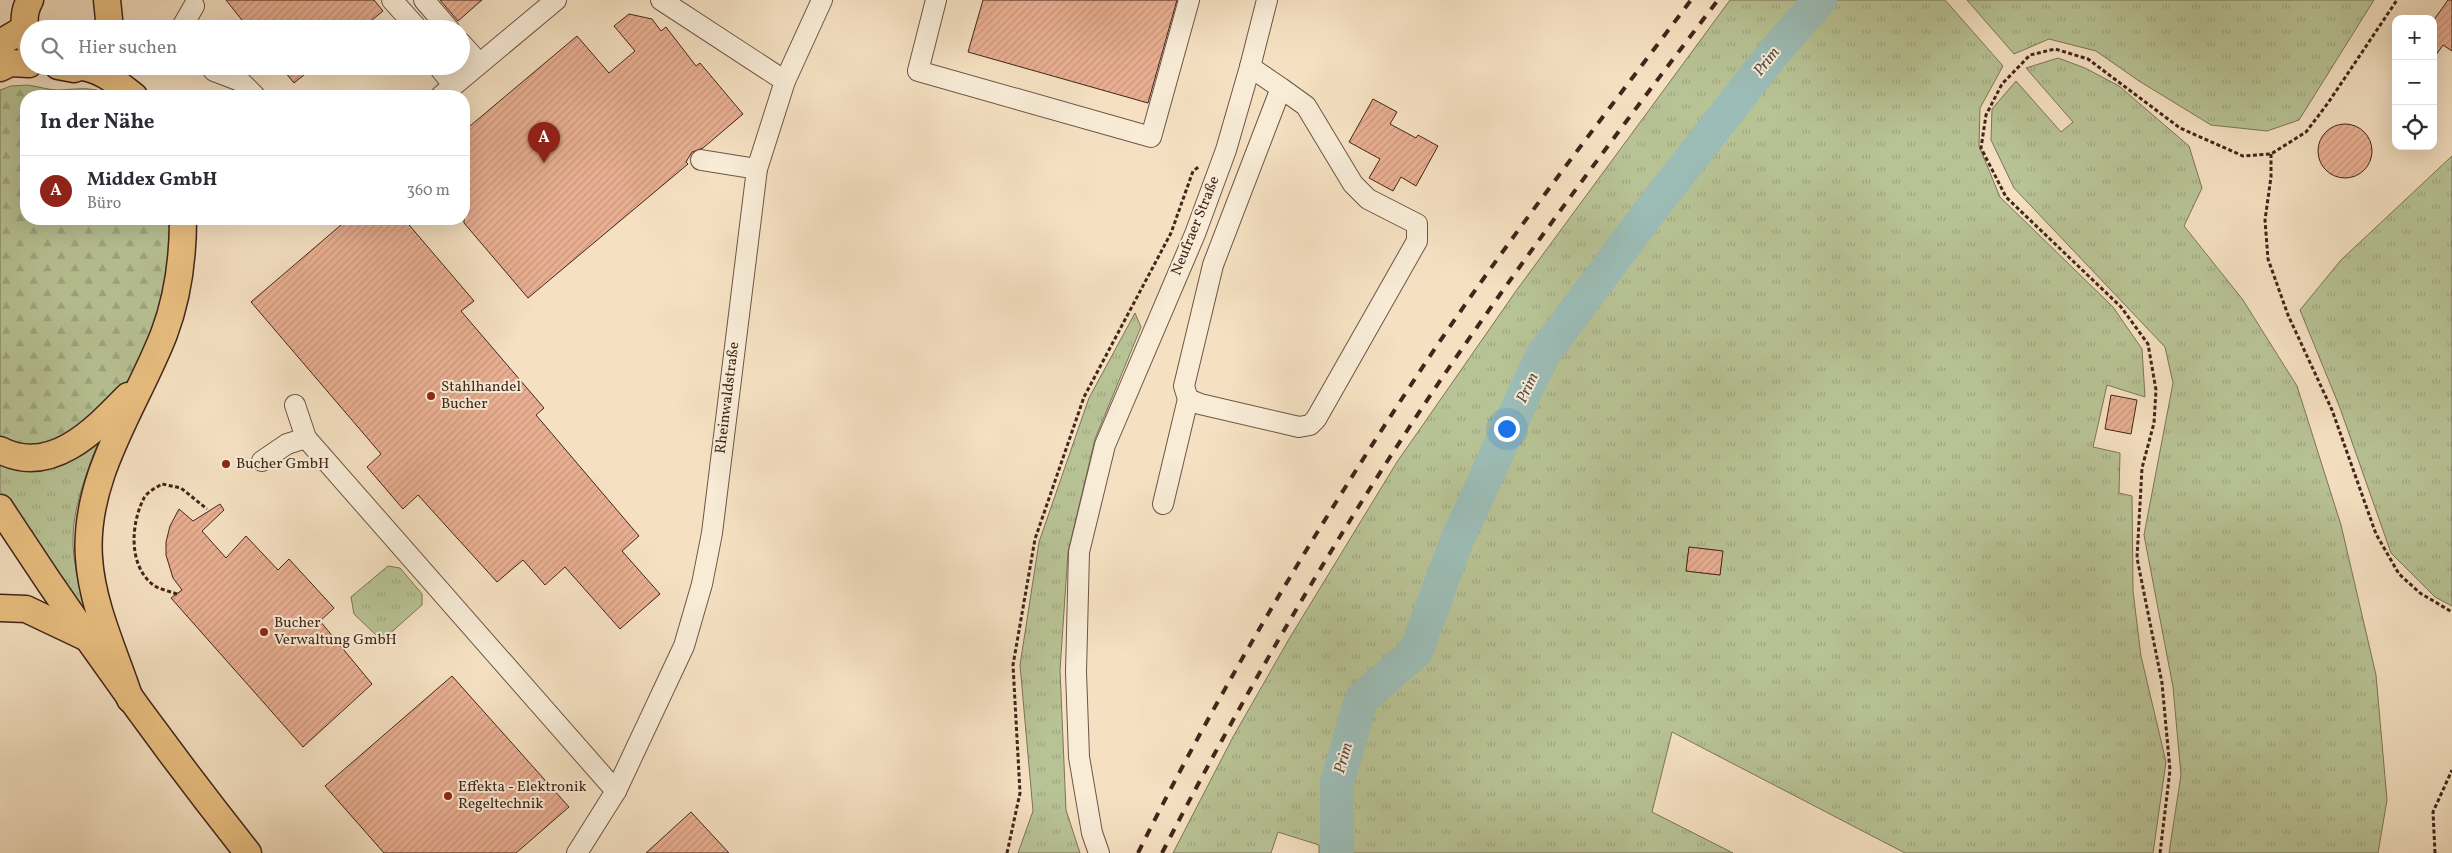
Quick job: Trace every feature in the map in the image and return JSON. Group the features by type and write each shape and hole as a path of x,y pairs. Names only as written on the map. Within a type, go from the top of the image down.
{"main road":[{"path":"24,20 30,0"},
{"path":"106,0 109,20"},
{"path":"0,43 20,38"},
{"path":"0,68 10,63 20,64"},
{"path":"106,75 126,90"},
{"path":"132,75 139,90"},
{"path":"130,699 96,599 89,557 93,508 100,475 114,441 128,416 141,383 160,345 174,303 181,269 183,225"},
{"path":"0,450 21,457 37,458 72,446 102,423 141,383"},
{"path":"0,508 130,699 167,750 248,853"},
{"path":"0,608 26,609 86,637"}],"street":[{"path":"392,0 410,20"},
{"path":"424,0 441,20"},
{"path":"470,71 556,0"},
{"path":"661,0 785,82"},
{"name":"Rheinwaldstraße","path":"577,853 616,791 684,646 702,584 712,533 757,169 785,82 822,0"},
{"path":"936,0 918,71 1151,137 1189,0"},
{"name":"Neufraer Straße","path":"1098,853 1092,833 1078,757 1076,672 1079,552 1105,445 1195,234 1226,150 1267,0"},
{"path":"187,20 194,6"},
{"path":"470,53 479,63"},
{"path":"1188,399 1200,404 1299,428 1310,425 1316,418 1417,241 1417,224 1368,199 1353,184 1306,106 1250,67"},
{"path":"224,75 240,81 249,90"},
{"path":"441,75 447,90"},
{"path":"448,90 465,75"},
{"path":"1163,504 1188,399 1184,386 1214,265 1281,88"},
{"path":"701,160 757,169"},
{"path":"295,405 306,438 616,791"},
{"path":"262,461 287,444 306,438"}],"path":[{"path":"2160,853 2170,770 2162,683 2137,558 2142,468 2154,423 2156,390 2148,344 2121,307 2006,197 1981,148 1986,115 2002,84 2030,55 2055,49 2088,59 2123,83 2180,128 2243,156 2270,154 2306,132 2328,103 2397,0"},
{"path":"2270,154 2271,176 2265,220 2268,259 2288,315 2332,410 2376,534 2399,574 2420,593 2452,612"},
{"path":"177,594 153,585 142,572 135,553 135,530 144,496 162,484 181,488 207,509"},
{"path":"2434,853 2433,812 2452,770"}],"green space":[{"path":"1730,0 1945,0 2003,66 1980,108 1979,146 2000,197 2113,307 2142,349 2145,397 2107,385 2093,447 2120,453 2119,493 2132,496 2133,591 2141,656 2166,762 2153,853 1905,853 1672,732 1652,812 1733,853 1319,853 1319,845 1278,832 1271,853 1173,853 1233,737 1289,639 1397,462 1516,291","holes":["1689,547 1722,551 1720,575 1686,571"]},
{"path":"1967,0 2374,0 2299,120 2267,131 2211,125 2139,81 2096,51 2049,39 2014,54"},
{"path":"2058,58 2085,68 2119,86 2189,146 2202,188 2184,226 2243,300 2297,386 2341,525 2376,675 2387,800 2378,853 2169,853 2181,775 2173,687 2144,535 2173,383 2165,347 2014,188 1991,140 1992,109 2016,81 2061,132 2073,122 2026,68"},
{"path":"27,85 54,90 20,90 20,225 171,225 168,278 156,323 134,371 120,392 99,416 52,444 17,445 0,439 0,90 11,86"},
{"path":"80,89 96,90 54,90"},
{"path":"2452,156 2452,606 2435,597 2391,553 2340,408 2300,310 2341,260"},
{"path":"1135,313 1141,327 1095,439 1068,552 1060,670 1066,810 1080,853 1018,853 1033,811 1020,665 1039,542 1089,398"},
{"path":"101,435 79,498 73,536 76,569 91,623 0,491 0,463"},
{"path":"388,566 400,568 422,594 422,605 387,636 376,635 354,614 351,597"}],"building":[{"path":"226,0 374,0 383,11 372,20 242,20"},
{"path":"440,0 482,0 459,20"},
{"path":"983,0 1177,0 1148,103 968,52"},
{"path":"2448,0 2452,0 2452,51 2443,45 2437,53 2437,15"},
{"path":"629,14 652,19 661,31 666,27 696,66 700,63 743,114 703,148 692,152 686,162 688,164 528,298 466,225 470,225 470,126 577,36 609,73 635,51 614,26"},
{"path":"287,75 304,75 294,83"},
{"path":"1373,99 1397,112 1390,124 1416,138 1418,135 1438,146 1416,186 1401,177 1393,191 1369,178 1380,159 1349,142"},
{"path":"2345,124 2355,126 2364,132 2370,141 2372,151 2370,161 2364,170 2355,176 2345,178 2335,176 2326,170 2320,161 2318,151 2320,141 2326,132 2335,126"},
{"path":"341,225 409,225 474,301 461,311 544,408 536,415 639,536 622,551 660,594 620,629 565,567 545,585 523,560 497,582 418,495 403,509 367,467 381,454 251,302"},
{"path":"2111,395 2137,400 2131,434 2105,429"},
{"path":"220,504 224,510 202,531 226,558 246,536 278,570 289,559 334,608 320,621 372,684 303,747 171,598 182,590 173,578 166,555 166,542 170,526 179,509 193,521"},
{"path":"1689,547 1723,551 1720,575 1686,571"},
{"path":"452,676 569,807 516,853 384,853 325,786"},
{"path":"691,812 729,853 646,853"}],"waterway":[{"name":"Prim","path":"1337,853 1337,783 1361,700 1416,651 1457,540 1542,356 1650,211 1775,51 1820,0"}],"railway":[{"path":"1138,853 1239,663 1350,479 1428,359 1491,268 1691,0"},
{"path":"1162,853 1194,791 1297,608 1407,430 1546,231 1718,0"}],"place":[{"name":"Middex GmbH","path":"544,163"},
{"name":"Stahlhandel Bucher","path":"431,396"},
{"name":"Bucher GmbH","path":"226,464"},
{"name":"Bucher Verwaltung GmbH","path":"264,632"},
{"name":"Effekta - Elektronik Regeltechnik","path":"448,796"}]}
